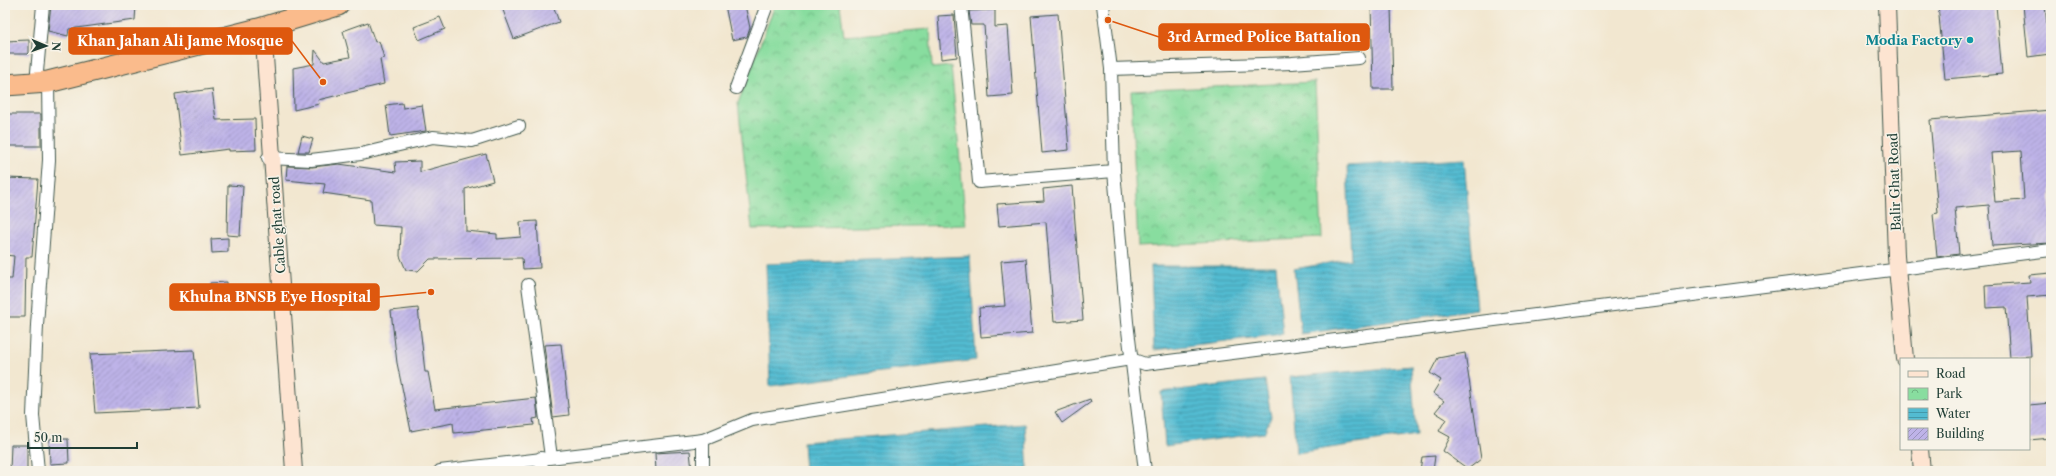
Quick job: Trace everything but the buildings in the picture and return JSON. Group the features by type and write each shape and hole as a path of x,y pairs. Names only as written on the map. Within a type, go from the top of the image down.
{"highway":[{"path":"5,85 42,83 261,28 338,5"}],"street":[{"path":"38,471 33,415 37,325 49,160 42,83 43,5"},
{"path":"736,88 767,5"},
{"path":"961,5 979,182 1114,171"},
{"path":"1103,5 1110,69 1114,171 1131,359 1145,471"},
{"name":"Balir Ghat Road","path":"1887,5 1906,358"},
{"name":"Balir Ghat Road","path":"1893,5 1900,268 1912,358"},
{"name":"Cable ghat road","path":"261,28 290,471"},
{"path":"1110,69 1292,63 1359,58"},
{"path":"270,158 311,160 361,154 433,137 472,141 519,126"},
{"name":"Cable ghat road","path":"270,158 294,471"},
{"path":"440,471 546,457 703,440 752,420 1131,359 1145,364 2051,250"},
{"path":"528,285 546,457 542,471"},
{"path":"703,440 703,471"},
{"path":"1914,450 1916,471"},
{"path":"1920,450 1922,471"}],"green space":[{"path":"775,5 840,5 844,36 930,29 932,68 951,66 966,225 752,229 738,103"},
{"path":"1315,82 1322,238 1138,247 1131,91"}],"water":[{"path":"1464,159 1477,309 1301,334 1294,269 1351,259 1347,166"},
{"path":"970,256 976,360 770,386 766,264"},
{"path":"1151,266 1276,266 1283,334 1154,350"},
{"path":"1411,366 1416,435 1296,453 1290,377"},
{"path":"1265,380 1271,417 1264,433 1165,446 1161,392"},
{"path":"1025,424 1028,471 805,471 803,442"}],"place":[{"name":"3rd Armed Police Battalion","path":"1108,20"},
{"name":"Modia Factory","path":"1970,40"},
{"name":"Khan Jahan Ali Jame Mosque","path":"323,82"},
{"name":"Khulna BNSB Eye Hospital","path":"431,292"}]}
